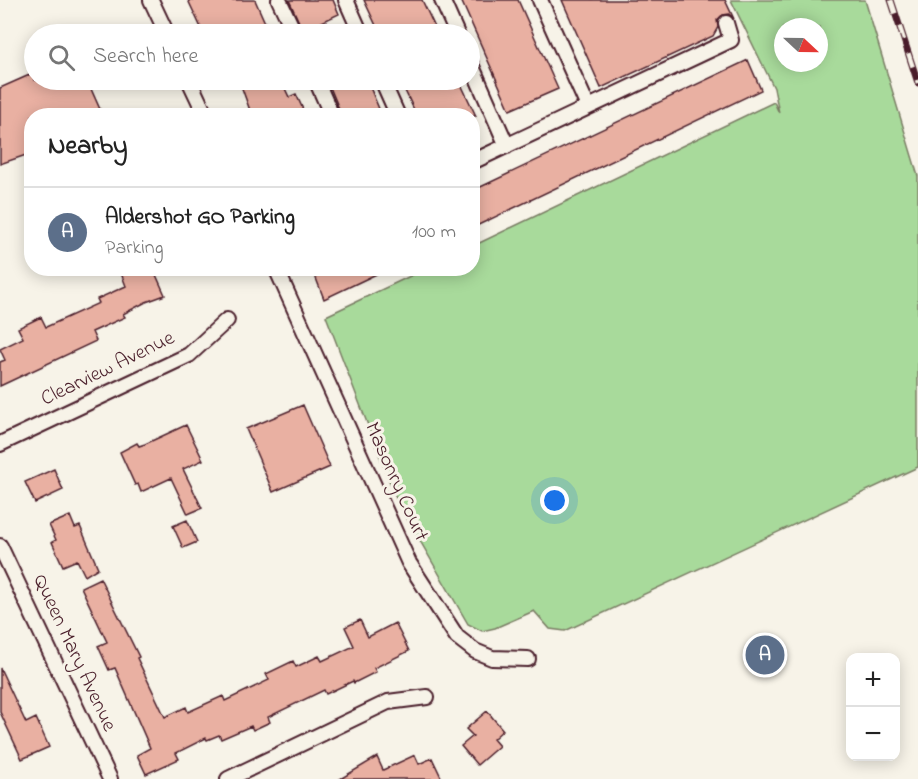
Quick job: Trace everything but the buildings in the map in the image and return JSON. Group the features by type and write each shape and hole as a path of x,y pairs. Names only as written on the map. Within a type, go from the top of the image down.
{"street":[{"path":"151,0 162,24"},
{"path":"279,0 290,24"},
{"path":"346,0 357,24"},
{"path":"442,0 453,24"},
{"path":"540,0 588,107"},
{"path":"480,158 731,40 726,23"},
{"path":"480,85 507,146"},
{"path":"194,90 202,108"},
{"path":"320,90 328,108"},
{"path":"386,90 394,108"},
{"name":"Masonry Court","path":"280,276 409,563 458,637 475,651 492,658 528,659"},
{"name":"Clearview Avenue","path":"0,444 189,355 227,320"},
{"name":"Queen Mary Avenue","path":"0,546 110,779"},
{"path":"228,779 388,702 428,697"}],"green space":[{"path":"731,0 865,0 918,176 918,467 565,631 550,629 534,611 495,628 482,631 468,624 397,501 326,316 410,276 480,276 480,243 774,102 779,113 774,88"}],"railway":[{"path":"891,0 918,83"}],"place":[{"name":"Aldershot GO Parking","path":"765,655"}]}
